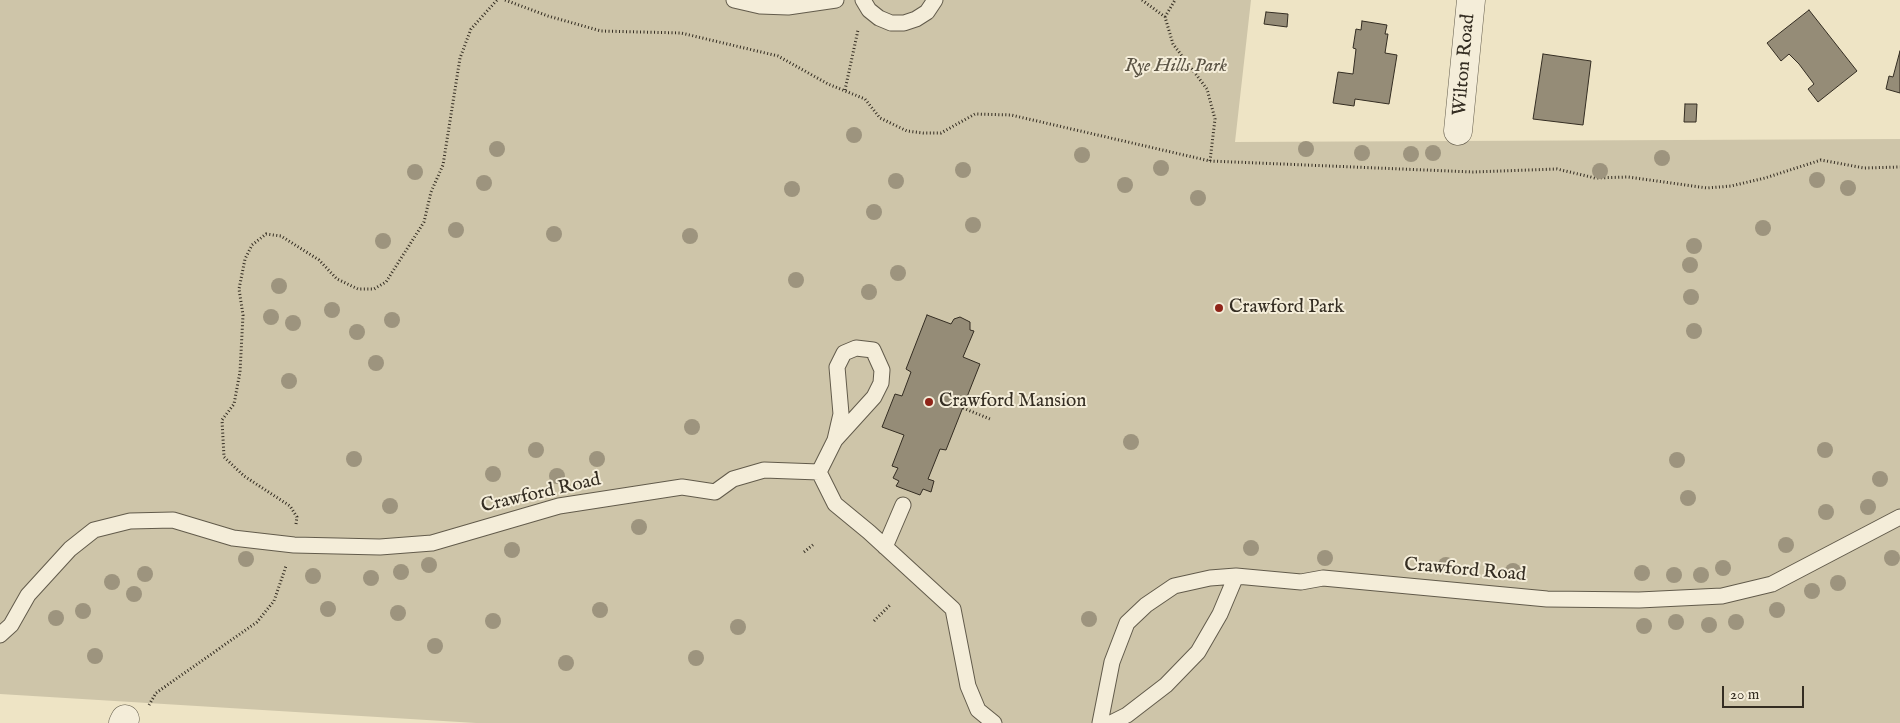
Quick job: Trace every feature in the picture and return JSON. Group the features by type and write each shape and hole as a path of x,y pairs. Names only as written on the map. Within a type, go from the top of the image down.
{"street":[{"name":"Wilton Road","path":"1458,131 1471,0"}],"lane":[{"path":"734,0 760,6 788,7 836,0"},
{"path":"866,5 879,18 891,23 904,23 916,19 927,12 935,0"},
{"path":"835,440 874,397 881,383 882,370 873,350 856,348 844,353 837,367 841,414 835,440 820,472 835,504 953,609 968,686 978,710 994,723"},
{"name":"Crawford Road","path":"0,635 11,625 28,595 70,549 94,530 130,521 173,520 233,538 294,545 380,547 432,542 559,506 682,487 714,492 732,479 764,470 820,472"},
{"path":"885,547 903,504"},
{"name":"Crawford Road","path":"1100,723 1112,662 1127,624 1146,605 1174,586 1210,578 1236,576 1301,582 1323,578 1547,599 1639,600 1722,596 1772,584 1900,516"},
{"path":"1111,723 1127,715 1166,685 1198,652 1220,614 1236,576"}],"path":[{"path":"124,721 142,717 156,693 257,622 274,601 294,545 297,517 290,506 244,476 224,457 222,420 234,404 240,372 243,315 239,289 245,259 252,246 266,234 281,236 319,260 337,279 358,289 374,289 386,282 424,222 431,192 443,165 460,58 471,29 496,0"},
{"path":"505,0 548,16 601,31 681,33 778,56 828,84 864,99 880,118 907,130 941,133 975,114 1011,115 1210,161 1473,172 1557,169 1595,178 1628,178 1707,188 1731,186 1756,180 1821,160 1864,168 1900,167"},
{"path":"1142,0 1165,18 1172,44 1207,89 1216,119 1210,161"},
{"path":"1165,18 1175,0"},
{"path":"845,90 860,21 866,5"},
{"path":"963,408 990,419"},
{"path":"804,552 814,544"},
{"path":"874,621 890,605"}],"green space":[{"name":"Crawford Park","path":"0,0 1251,0 1235,142 1900,139 1900,723 476,723 0,694"}],"building":[{"path":"1809,10 1857,71 1818,102 1808,89 1814,84 1799,64 1789,54 1781,61 1767,43"},
{"path":"1266,12 1288,14 1287,27 1264,24"},
{"path":"1362,21 1387,25 1385,34 1388,34 1385,53 1397,55 1389,104 1355,99 1354,106 1333,103 1338,72 1353,74 1356,49 1353,48 1356,29 1361,30"},
{"path":"1900,51 1900,93 1886,89 1889,76 1893,77"},
{"path":"1543,54 1591,61 1583,125 1533,119"},
{"path":"1685,104 1697,104 1696,122 1684,122"},
{"name":"Crawford Mansion","path":"927,315 951,324 954,319 960,317 970,322 970,330 974,331 963,357 980,364 946,450 940,449 928,479 934,481 931,492 923,489 920,495 896,486 899,481 893,478 898,468 892,466 904,435 882,427 895,394 902,396 911,372 906,369"}],"place":[{"name":"Crawford Park","path":"1219,308"},
{"name":"Crawford Mansion","path":"929,402"}],"park label":[{"name":"Rye Hills Park","path":"1176,67"}]}
